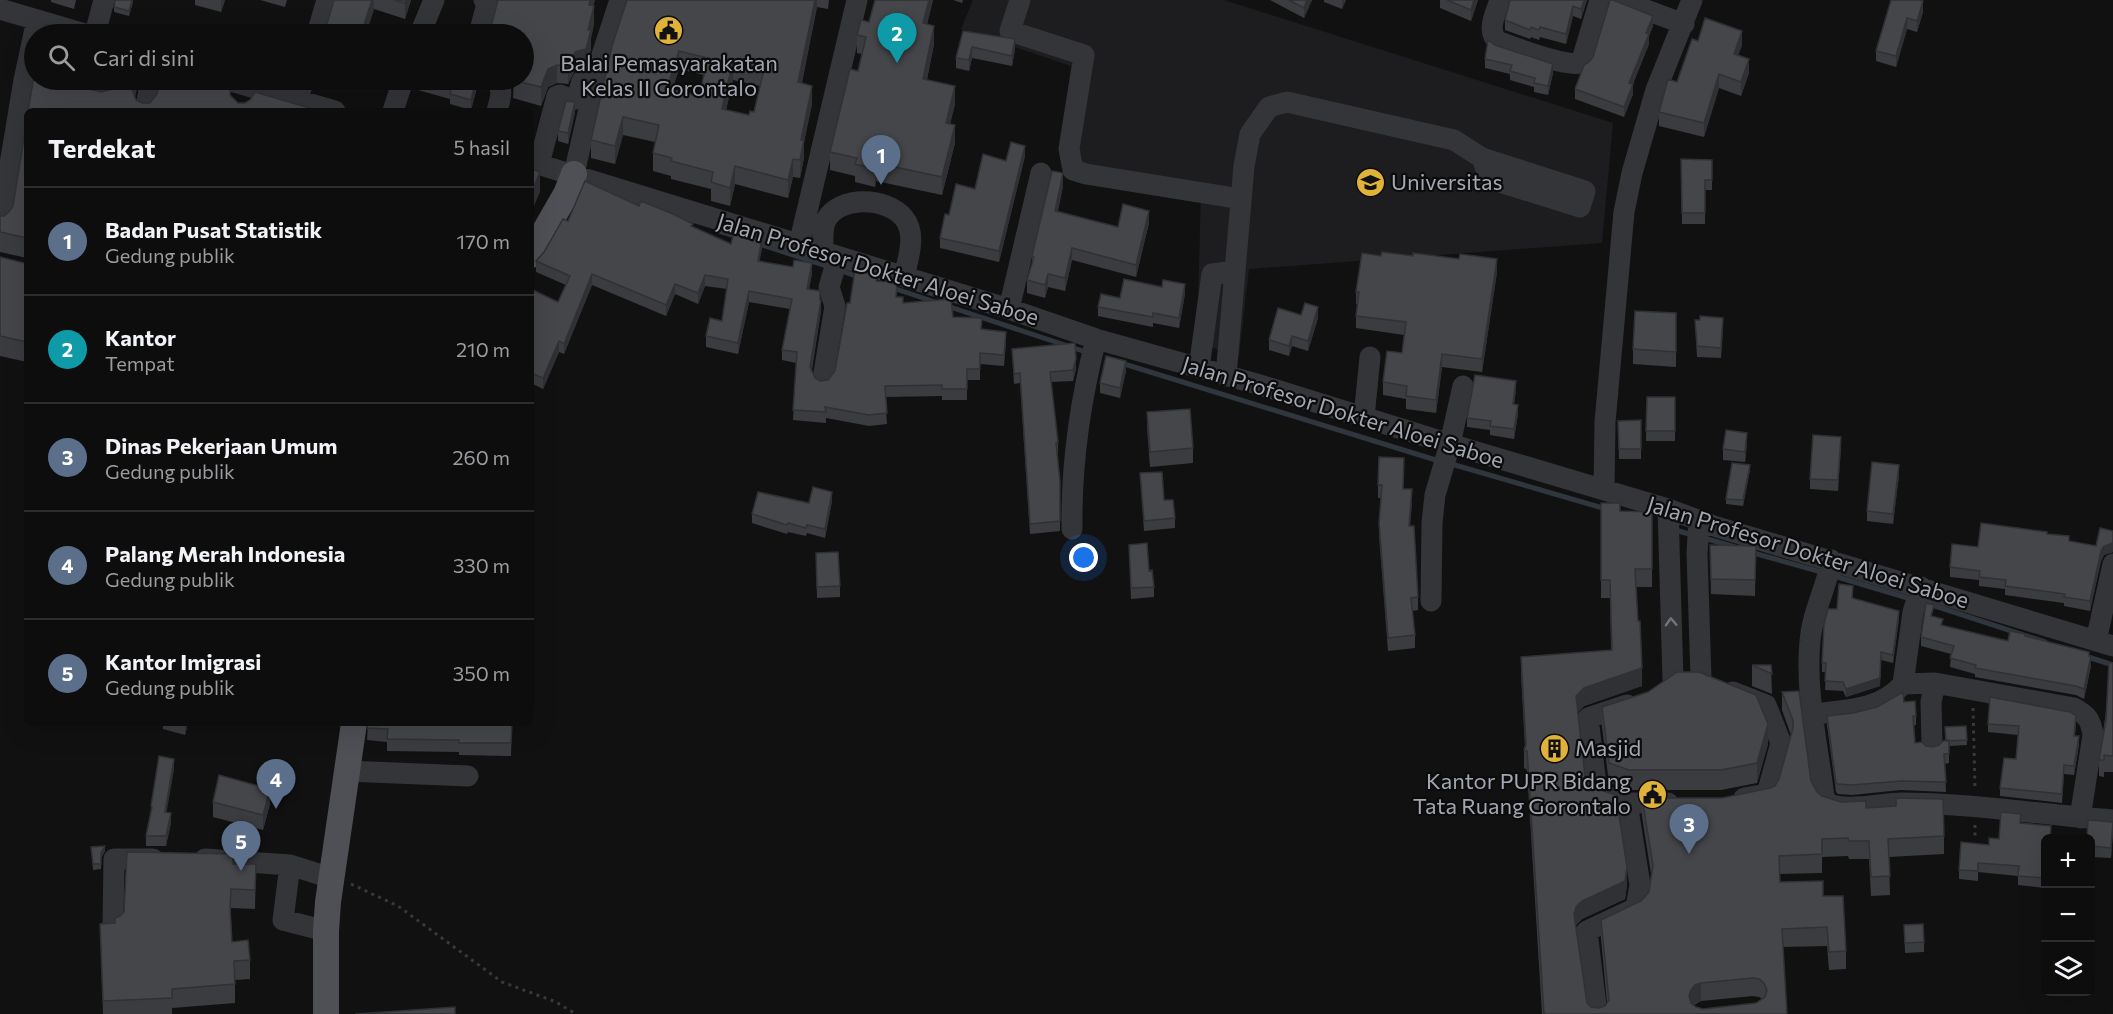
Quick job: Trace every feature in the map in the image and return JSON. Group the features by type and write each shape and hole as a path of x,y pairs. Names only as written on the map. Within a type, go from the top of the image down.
{"main road":[{"path":"534,250 566,194 573,174"},
{"path":"326,1014 326,931 354,726"}],"street":[{"path":"97,24 104,0"},
{"path":"320,24 327,0"},
{"path":"424,24 434,0"},
{"path":"482,24 487,4 484,0"},
{"path":"573,174 595,82 620,0"},
{"path":"799,244 857,0"},
{"path":"1020,0 1010,31 1084,55 1069,149 1073,170 1241,199"},
{"path":"1500,0 1492,22 1492,34 1495,39 1563,62 1576,64 1581,63 1586,51 1600,0"},
{"path":"1619,0 1684,24"},
{"path":"1604,489 1605,422 1624,212 1632,173 1656,90 1692,0"},
{"path":"0,9 30,24"},
{"path":"535,163 540,125 557,96 572,100 577,98 584,79 595,82"},
{"path":"0,225 24,80"},
{"path":"73,90 107,97"},
{"path":"146,108 149,90"},
{"path":"241,90 247,94 297,100 325,108"},
{"path":"297,100 300,90"},
{"path":"394,108 400,90"},
{"path":"498,108 502,90"},
{"path":"1226,375 1241,199 1250,134 1269,107 1287,102 1454,140 1482,158"},
{"name":"Jalan Profesor Dokter Aloei Saboe","path":"535,163 799,244 832,262 904,277 1009,309 1094,348 1226,375 1364,417 1449,449 1604,489 1668,515 1829,570 1921,587 2104,643"},
{"path":"1009,309 1041,173"},
{"path":"823,379 835,306 830,288 832,262 825,221 837,208 846,204 871,201 881,204 904,218 911,244 904,277"},
{"path":"1199,368 1212,274 1235,271"},
{"path":"1072,529 1072,484 1077,426 1094,348"},
{"path":"1364,417 1370,357"},
{"path":"1431,601 1432,523 1435,495 1449,449 1463,386"},
{"path":"1668,515 1673,680"},
{"path":"1698,525 1701,679"},
{"path":"2104,643 2113,564"},
{"path":"1829,570 1814,614 1810,641 1811,693 1824,797 1828,803 1839,808 1899,803 1975,806 2113,820"},
{"path":"1814,714 1874,705 1903,684 1913,612 1921,587"},
{"path":"1686,803 1627,803 1597,793 1588,718 1649,697 1673,680 1701,679 1766,705 1781,743 1767,794 1722,803"},
{"path":"1903,684 1935,683 1973,688 2074,708 2087,715 2093,735 2080,818"},
{"path":"1932,744 1931,702 1935,683"},
{"path":"347,771 468,776"},
{"path":"1597,1014 1587,931 1636,908 1640,885 1627,803"},
{"path":"113,925 114,859 179,859 290,865 332,878"},
{"path":"290,865 284,920 326,931"}],"path":[{"path":"1973,688 1976,838"},
{"path":"332,878 358,886 398,906 502,982 556,1002 576,1014"}],"shaded area":[{"name":"Universitas","path":"973,0 1224,0 1613,123 1602,243 1249,269 1239,356 1197,343 1201,190 1064,175 1074,67 961,29"}],"building":[{"path":"115,0 132,0 129,11 114,7"},
{"path":"334,0 372,0 364,24 327,24"},
{"path":"498,0 590,0 589,5 594,6 586,49 575,52 568,66 557,65 548,69 541,87 534,85 534,24 492,24"},
{"path":"627,0 815,0 798,82 812,86 801,140 804,140 800,160 793,159 788,180 735,166 730,188 711,182 713,172 671,161 672,158 653,153 659,125 623,117 615,146 591,140 612,46","holes":["679,51 708,58 699,96 667,88","733,61 764,69 754,112 750,111 749,115 722,109"]},
{"path":"875,0 929,0 923,23 934,26 923,79 955,86 946,123 955,125 942,177 876,163 875,169 855,164 857,158 830,152 850,69 858,71 866,37 857,35 861,20 869,22"},
{"path":"1289,0 1307,0 1304,8"},
{"path":"1447,0 1474,0 1471,10"},
{"path":"1510,0 1584,0 1581,9 1573,6 1566,34 1540,27 1539,30 1531,27 1530,30 1505,20"},
{"path":"1610,0 1653,16 1646,33 1649,34 1629,83 1633,84 1624,107 1575,89 1584,65 1593,57"},
{"path":"1891,0 1923,1 1917,21 1907,18 1896,56 1876,51"},
{"path":"1705,18 1742,31 1734,54 1749,59 1741,82 1719,74 1704,123 1659,112 1668,79 1677,82 1692,39 1698,41"},
{"path":"963,31 1015,39 1012,56 972,47 969,60 956,58"},
{"path":"1488,40 1495,45 1553,64 1548,86 1534,83 1535,78 1510,71 1512,65 1485,59"},
{"path":"32,90 101,92 132,90 136,100 150,103 158,90 230,90 230,95 238,103 250,100 255,92 310,108 29,108"},
{"path":"451,90 474,90 471,100 450,94"},
{"path":"566,101 575,102 568,133 558,131"},
{"path":"24,138 24,237 0,232 0,216 4,216 13,206"},
{"path":"1011,142 1025,146 999,251 940,238 945,214 949,215 956,184 975,189 983,154 1006,161"},
{"path":"1681,159 1712,160 1712,180 1705,180 1705,213 1682,213"},
{"path":"534,170 540,172 534,186"},
{"path":"1052,171 1063,173 1055,211 1118,227 1123,204 1149,211 1136,265 1072,248 1065,278 1048,274 1045,285 1027,280"},
{"path":"585,181 639,206 641,201 673,214 693,224 691,226 731,244 734,232 762,238 758,261 793,267 794,260 812,263 807,289 820,291 821,300 810,367 815,378 820,381 828,380 835,371 855,270 877,274 876,281 897,282 896,297 903,297 903,303 951,299 953,317 982,318 981,329 1006,332 1004,355 980,353 980,369 967,369 967,389 942,389 942,385 885,386 887,413 869,415 825,407 826,412 793,410 797,352 782,350 792,299 749,291 738,343 706,336 710,318 722,321 728,279 705,275 698,293 675,284 666,305 592,274 564,344 559,341 543,378 534,374 534,290 558,302 570,276 536,261 544,252 563,219 568,221"},
{"path":"1382,252 1413,256 1413,253 1459,259 1460,254 1497,259 1482,359 1442,354 1436,400 1406,396 1407,386 1383,382 1387,351 1402,353 1406,322 1356,316 1359,292 1356,292 1362,253 1381,256"},
{"path":"0,257 24,263 24,341 0,336"},
{"path":"1124,279 1162,287 1163,280 1185,284 1179,318 1153,313 1153,317 1098,307 1101,294 1120,298"},
{"path":"1305,303 1318,307 1308,341 1292,336 1289,346 1269,340 1278,308 1301,315"},
{"path":"1635,311 1676,313 1676,352 1633,349"},
{"path":"1700,316 1723,318 1721,348 1697,346 1695,320 1700,320"},
{"path":"1075,343 1076,359 1073,370 1050,372 1058,442 1056,443 1060,481 1060,521 1030,524 1020,373 1014,374 1012,349"},
{"path":"1106,356 1126,361 1120,388 1100,383"},
{"path":"1475,375 1516,381 1513,404 1518,405 1514,429 1490,426 1491,421 1467,418"},
{"path":"1647,397 1675,397 1675,431 1646,431"},
{"path":"1190,409 1193,448 1150,452 1147,412"},
{"path":"1641,420 1641,449 1619,449 1618,421"},
{"path":"1726,430 1747,433 1745,452 1723,449"},
{"path":"1813,435 1841,437 1838,480 1810,479"},
{"path":"1379,457 1404,458 1403,489 1412,489 1409,526 1414,526 1418,597 1411,598 1415,635 1388,638 1379,523 1382,485 1378,485"},
{"path":"1872,462 1899,465 1893,514 1867,511"},
{"path":"1732,463 1750,465 1743,500 1726,499"},
{"path":"1162,472 1164,500 1173,500 1175,518 1144,521 1140,473"},
{"path":"813,487 832,492 825,529 807,525 806,528 788,523 787,525 752,514 758,492 809,503"},
{"name":"Kantor PUPR Bidang Tata Ruang Gorontalo","path":"1601,503 1620,503 1620,511 1652,512 1652,569 1635,569 1642,668 1584,688 1576,696 1585,777 1592,787 1616,795 1627,867 1625,881 1582,901 1576,907 1574,914 1587,1003 1591,1007 1605,1006 1609,1000 1601,920 1641,901 1649,892 1653,865 1642,798 1722,798 1775,786 1793,728 1793,720 1782,692 1799,691 1811,781 1822,796 1841,802 1866,801 1866,808 1896,806 1896,798 1943,799 1944,836 1888,839 1890,876 1871,877 1869,841 1849,841 1848,838 1822,839 1822,854 1779,856 1780,882 1823,881 1823,896 1843,896 1846,951 1829,952 1827,927 1782,929 1787,1014 1544,1014 1527,751 1524,750 1526,744 1521,657 1612,650 1610,580 1601,580","holes":["1759,979 1767,990 1765,997 1756,1003 1703,1009 1691,1003 1689,996 1695,985"]},
{"path":"1981,523 2069,536 2069,541 2096,546 2100,528 2113,531 2113,543 2104,546 2101,551 2090,601 2064,597 2065,594 2005,586 2006,580 1979,577 1980,571 1950,567 1952,544 1978,547"},
{"path":"1147,543 1149,571 1152,570 1154,587 1131,588 1129,545"},
{"path":"1710,545 1756,546 1755,580 1711,579"},
{"path":"838,552 840,586 817,587 816,553"},
{"path":"1839,584 1853,586 1852,598 1899,611 1893,655 1881,652 1880,678 1846,689 1843,682 1825,681 1826,663 1822,663 1824,624 1828,609 1837,609"},
{"path":"1926,603 1934,605 1931,616 1943,619 1941,625 2008,641 2010,631 2089,652 2091,656 2084,689 1975,668 1976,665 1950,658 1954,646 1921,637"},
{"path":"2109,662 2113,663 2113,756 2104,755 2104,760 2099,760 2106,720"},
{"path":"1752,665 1771,665 1772,674"},
{"path":"1677,672 1699,672 1756,695 1768,724 1757,763 1721,770 1629,770 1609,763 1602,707 1648,692"},
{"path":"1903,692 1904,702 1915,701 1916,716 1913,716 1915,743 1922,742 1926,746 1933,747 1949,740 1949,754 1944,754 1946,782 1901,781 1852,785 1836,783 1827,716 1877,707"},
{"path":"1990,697 2070,712 2076,716 2074,736 2079,736 2074,766 2064,765 2062,794 2000,788 2004,758 2016,759 2019,726 1988,724"},
{"path":"367,726 512,726 511,743 387,739 388,729 367,728"},
{"path":"1966,726 1967,740 1946,741 1945,727"},
{"path":"159,756 174,759 165,812 171,813 166,836 146,836 152,807"},
{"path":"219,775 270,789 263,815 213,802"},
{"path":"2001,812 2021,814 2020,823 2051,826 2050,834 2041,834 2041,878 2018,876 2019,866 1978,863 1978,871 1959,870 1961,842 1989,845 1989,838 1999,839"},
{"path":"2088,820 2113,822 2111,848 2095,846 2095,834 2087,834"},
{"path":"105,846 101,853 101,864 93,864 91,847"},
{"path":"127,852 233,854 233,864 256,864 255,890 231,889 232,942 248,940 250,960 234,961 235,984 172,989 172,998 103,1001 100,924 115,923 115,918 124,912"},
{"path":"1923,924 1924,942 1905,943 1904,925"},
{"path":"455,1007 455,1014 355,1014"}],"waterway":[{"path":"719,231 739,237"},
{"path":"756,243 830,267"},
{"path":"839,270 861,278"},
{"path":"893,288 935,302"},
{"path":"947,306 1089,353"},
{"path":"1121,363 1439,461"},
{"path":"1448,463 1606,509"},
{"path":"1672,529 1692,535"},
{"path":"1704,538 1735,547"},
{"path":"1750,552 1825,573"},
{"path":"1834,576 1911,599"},
{"path":"1929,604 2045,642"},
{"path":"2085,656 2113,665"}],"place":[{"name":"Balai Pemasyarakatan Kelas II Gorontalo","path":"669,31"},
{"name":"Kantor","path":"897,63"},
{"name":"Universitas","path":"1370,182"},
{"name":"Badan Pusat Statistik","path":"881,185"},
{"name":"Masjid","path":"1554,748"},
{"name":"Kantor PUPR Bidang Tata Ruang Gorontalo","path":"1652,794"},
{"name":"Palang Merah Indonesia","path":"276,809"},
{"name":"Dinas Pekerjaan Umum","path":"1689,854"},
{"name":"Kantor Imigrasi","path":"241,871"}]}
